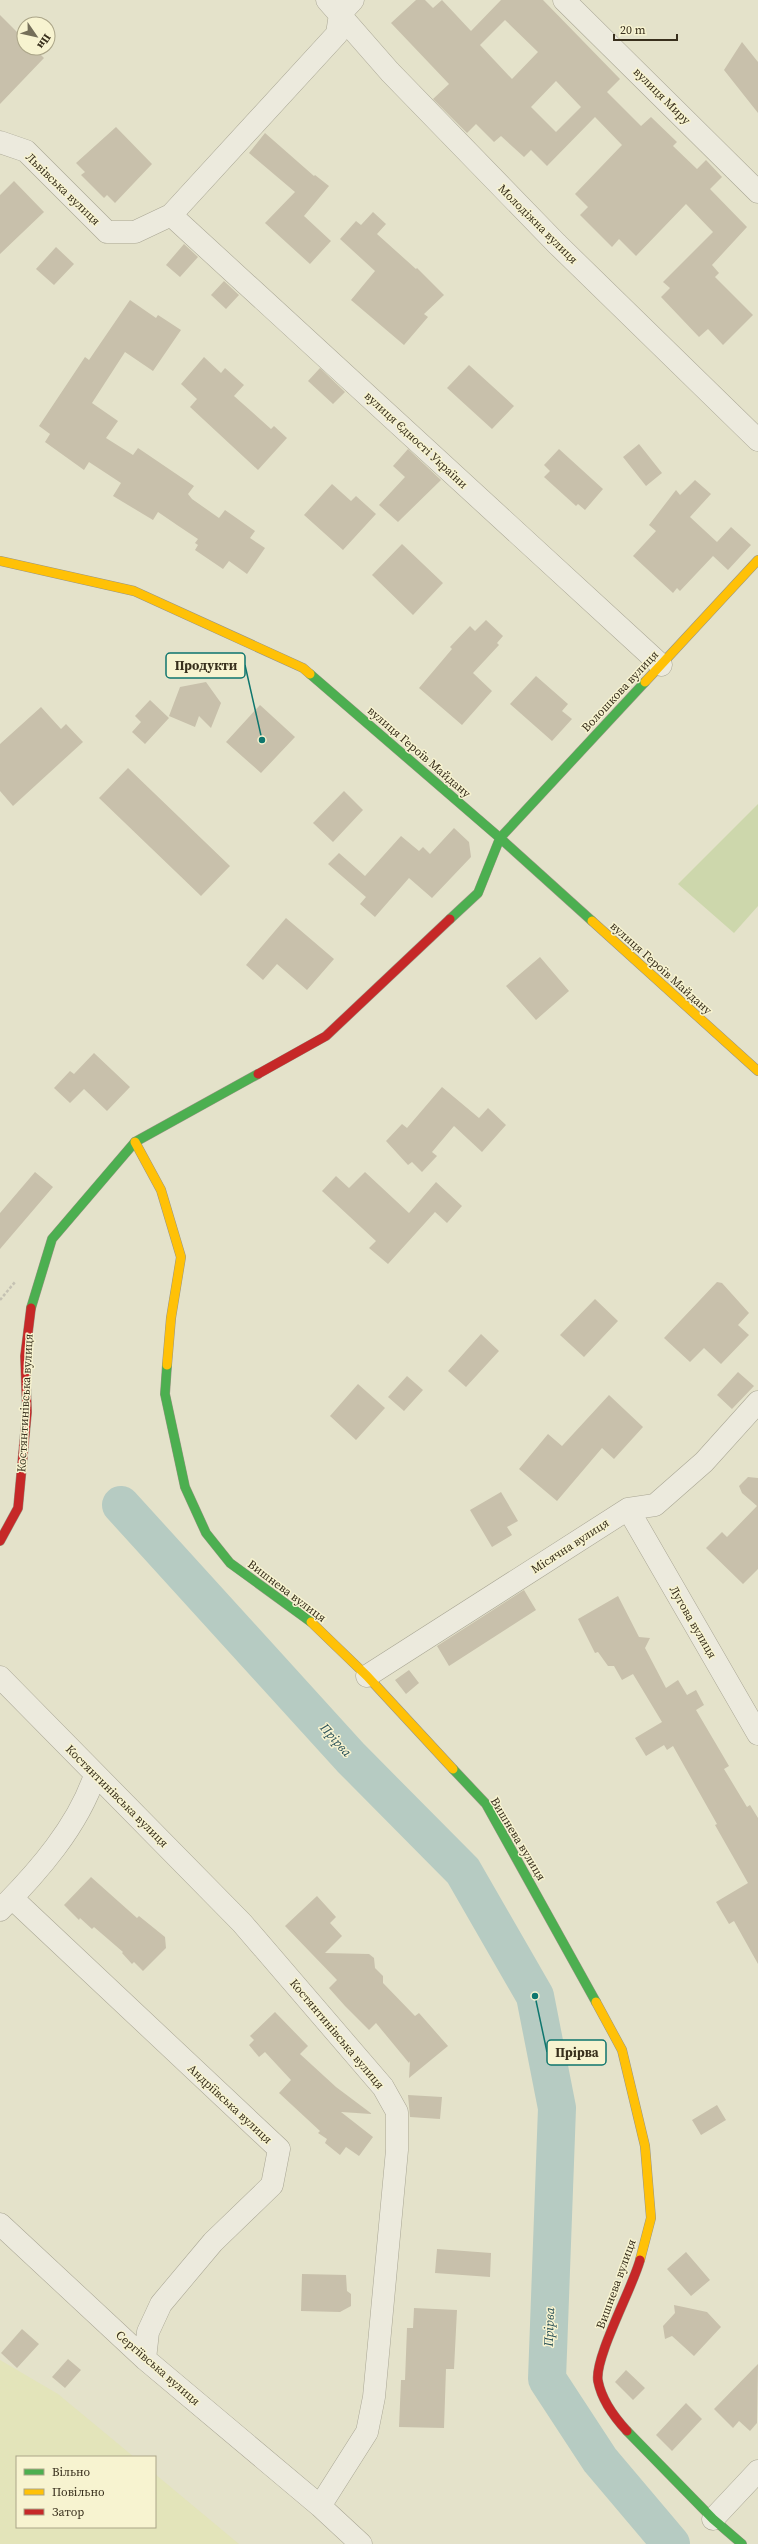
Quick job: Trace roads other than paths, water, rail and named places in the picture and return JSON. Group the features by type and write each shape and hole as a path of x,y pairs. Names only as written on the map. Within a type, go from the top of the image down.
{"street":[{"name":"вулиця Миру","path":"564,0 758,192"},
{"path":"171,215 337,34 340,5"},
{"name":"Молодіжна вулиця","path":"340,5 352,31 385,66 546,232 758,440"},
{"name":"Львівська вулиця","path":"1,144 26,151 107,232 134,232 171,215"},
{"name":"вулиця Єдності України","path":"171,215 661,665"},
{"name":"Волошкова вулиця","path":"500,838 758,560"},
{"name":"вулиця Героїв Майдану","path":"0,561 134,591 303,668 500,838 758,1071"},
{"path":"135,1142 326,1036 478,893 500,838"},
{"name":"Костянтинівська вулиця","path":"0,1541 18,1508 27,1412 25,1356 32,1303 52,1239 135,1142"},
{"name":"Вишнева вулиця","path":"135,1142 161,1190 181,1257 171,1318 165,1394 185,1487 206,1533 230,1563 307,1618 367,1676 486,1804 553,1922 622,2050 645,2146 651,2218 639,2264 604,2352 598,2380 608,2408 713,2519 742,2544"},
{"name":"Місячна вулиця","path":"367,1676 628,1509 655,1505 704,1462 758,1402"},
{"name":"Лугова вулиця","path":"628,1509 758,1734"},
{"name":"Костянтинівська вулиця","path":"0,1676 95,1775 242,1923 383,2086 397,2112 396,2157 374,2397 367,2432 320,2506"},
{"path":"6,1904 73,1824 87,1800 95,1775"},
{"name":"Андріївська вулиця","path":"6,1904 279,2149 272,2185 213,2242 161,2304 148,2332 145,2359"},
{"name":"Сергіївська вулиця","path":"0,2224 145,2359 320,2506"},
{"path":"713,2519 758,2471"},
{"path":"320,2506 361,2544"}],"waterway":[{"name":"Прірва","path":"121,1505 351,1758 463,1871 535,1996 557,2108 547,2379 600,2460 671,2544"}],"place":[{"name":"Продукти","path":"262,740"},
{"name":"Прірва","path":"535,1996"}]}
